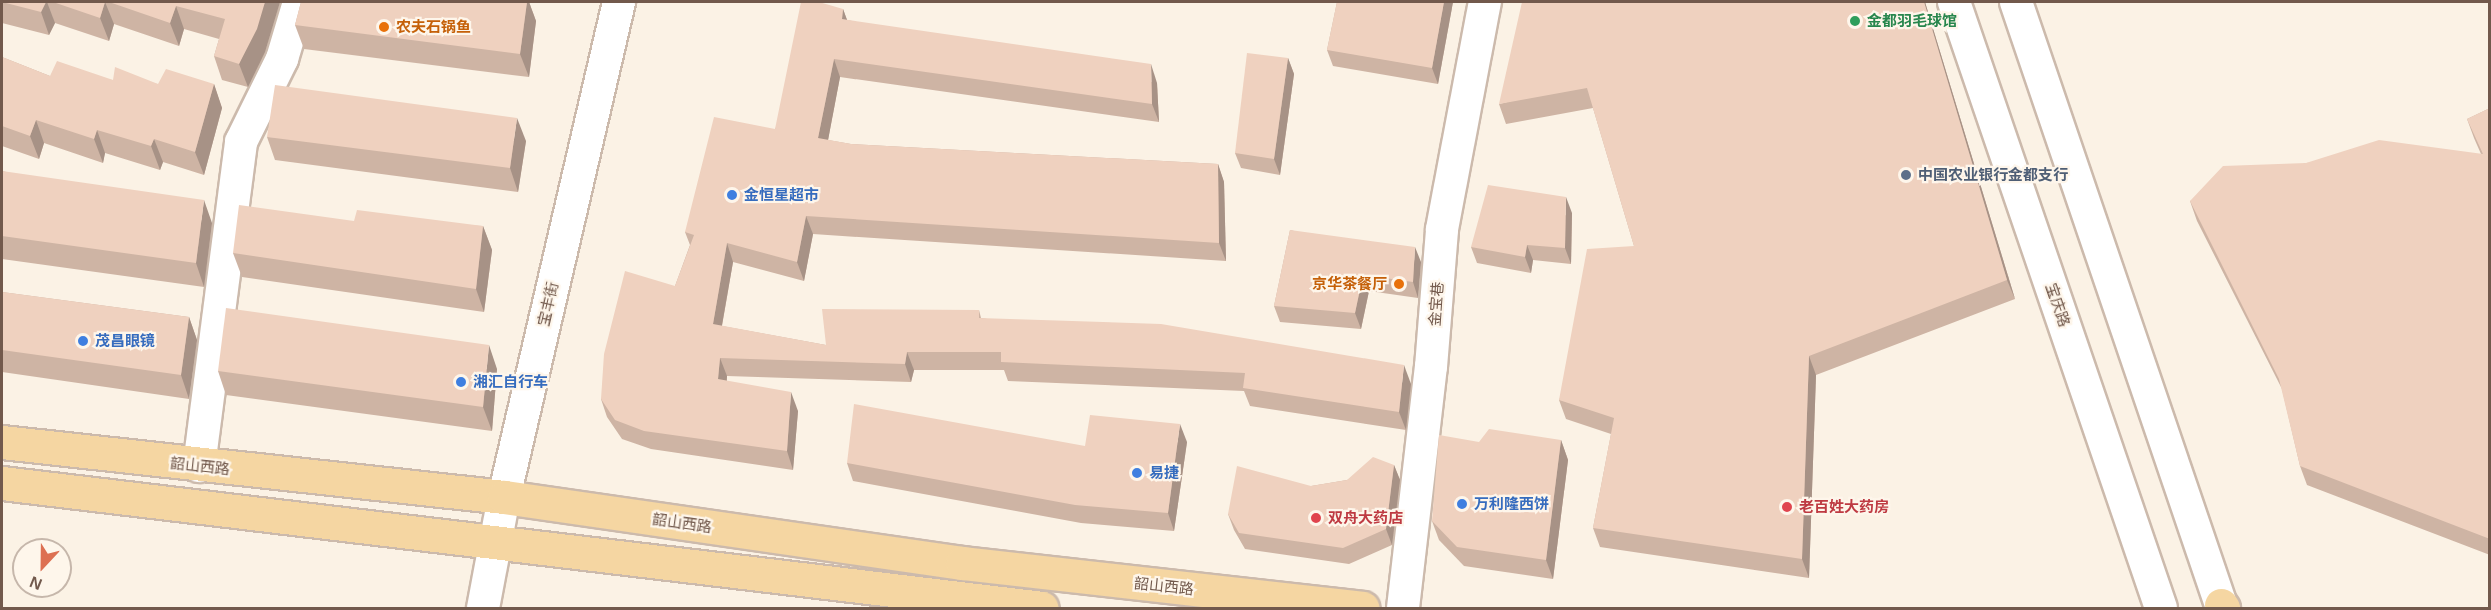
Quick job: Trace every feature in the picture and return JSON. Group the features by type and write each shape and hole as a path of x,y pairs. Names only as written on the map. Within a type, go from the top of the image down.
{"main road":[{"name":"韶山西路","path":"2,442 199,466 504,497 962,563 1362,609"},
{"path":"2,483 497,540 1042,609"}],"street":[{"path":"199,466 241,142 282,59 299,2"},
{"name":"宝丰街","path":"483,609 504,497 619,2"},
{"name":"金宝巷","path":"1403,609 1431,367 1442,229 1485,2"},
{"name":"宝庆路","path":"1954,2 2162,609"},
{"path":"2016,2 2222,607"}],"building":[{"path":"2,2 46,2 41,12"},
{"path":"53,2 105,2 100,18"},
{"path":"109,2 265,2 257,29 239,64 214,56 225,19 176,6 170,23"},
{"path":"301,2 527,2 520,54 295,25"},
{"path":"801,2 819,2 843,9 842,19 1151,64 1152,104 834,59 818,138 851,144 1218,164 1219,243 806,216 797,262 727,243 713,324 826,345 822,309 979,310 979,318 1161,324 1404,365 1399,412 1243,388 1245,373 1001,362 1001,352 907,352 905,364 720,358 718,379 791,392 787,451 644,431 615,420 601,399 604,354 625,271 675,286 694,235 685,232 714,117 775,129"},
{"path":"1337,2 1444,2 1432,68 1327,50"},
{"path":"1522,2 1924,2 2007,280 1809,356 1802,559 1593,528 1614,418 1559,400 1587,249 1634,246 1587,88 1499,104"},
{"path":"1247,53 1288,58 1274,159 1235,153"},
{"path":"2,57 50,76 57,61 113,80 115,67 158,84 166,69 214,84 195,152 154,139 151,146 97,130 94,139 36,120 30,136 2,126"},
{"path":"275,85 517,118 510,168 267,137"},
{"path":"2490,108 2490,539 2300,466 2279,379 2190,201 2223,166 2306,163 2379,140 2483,154 2467,119"},
{"path":"2,171 204,200 196,263 2,236"},
{"path":"1488,185 1566,197 1565,248 1527,245 1525,257 1471,247"},
{"path":"239,205 354,221 357,210 483,226 476,289 233,253"},
{"path":"1290,230 1415,247 1413,282 1363,275 1355,313 1274,306"},
{"path":"2,292 189,317 181,375 2,350"},
{"path":"226,308 489,345 483,407 218,371"},
{"path":"854,404 1085,446 1090,415 1180,424 1168,513 1075,505 847,463"},
{"path":"1489,429 1561,440 1546,560 1457,547 1432,521 1439,435 1479,442"},
{"path":"1373,457 1394,465 1386,529 1343,548 1239,533 1228,514 1237,466 1311,486 1347,480"}],"place":[{"name":"金都羽毛球馆","path":"1855,21"},
{"name":"农夫石锅鱼","path":"384,27"},
{"name":"中国农业银行金都支行","path":"1906,175"},
{"name":"金恒星超市","path":"732,195"},
{"name":"京华茶餐厅","path":"1399,284"},
{"name":"茂昌眼镜","path":"83,341"},
{"name":"湘汇自行车","path":"461,382"},
{"name":"易捷","path":"1137,473"},
{"name":"万利隆西饼","path":"1462,504"},
{"name":"老百姓大药房","path":"1787,507"},
{"name":"双舟大药店","path":"1316,518"}]}
